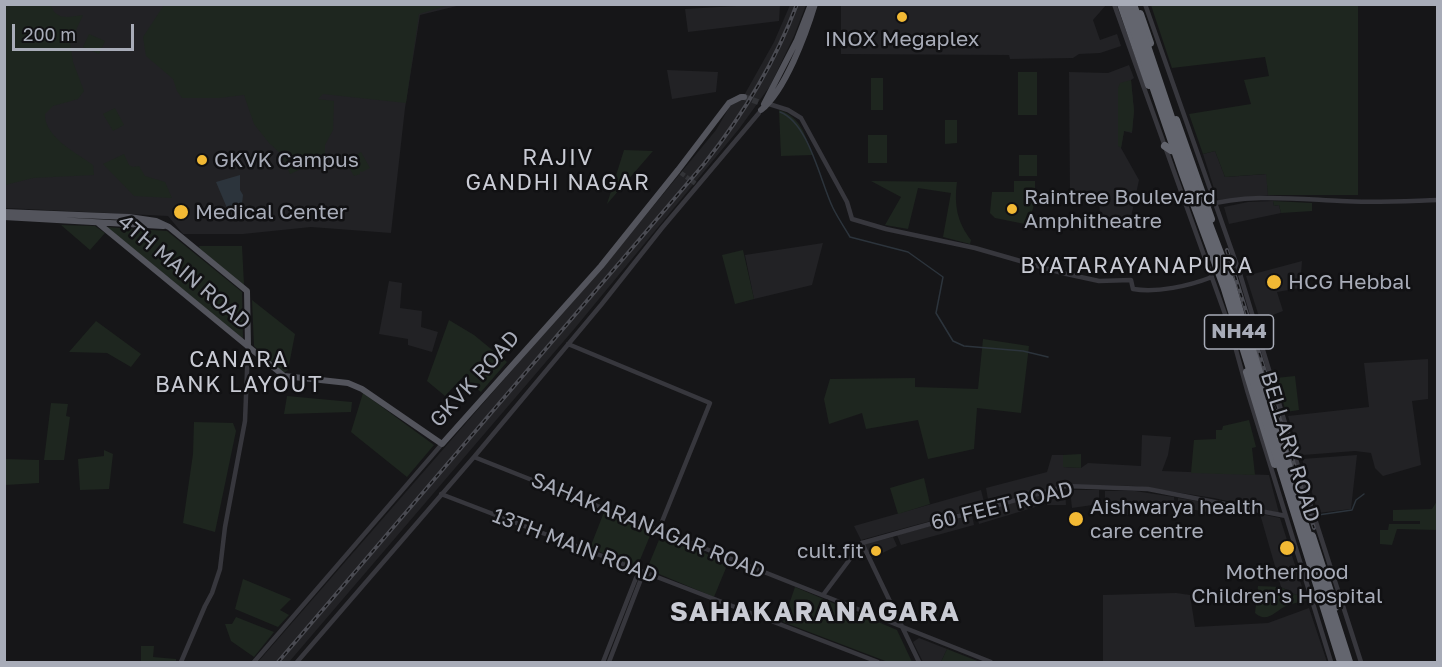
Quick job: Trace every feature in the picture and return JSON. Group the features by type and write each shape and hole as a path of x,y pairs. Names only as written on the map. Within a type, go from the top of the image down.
{"highway":[{"name":"BELLARY ROAD","path":"1123,4 1168,148 1222,290 1260,418 1340,663"},
{"name":"BELLARY ROAD","path":"1123,4 1225,289 1340,663"},
{"name":"BELLARY ROAD","path":"1135,4 1210,204 1351,663"},
{"name":"BELLARY ROAD","path":"1135,4 1189,171 1232,285 1270,415 1351,663"}],"main road":[{"path":"763,107 797,40 811,4"},
{"path":"763,107 773,100 806,34 815,4"},
{"name":"GKVK ROAD","path":"248,346 284,376 348,383 362,389 441,444 601,266 680,171 729,103 742,97"},
{"path":"4,212 91,219 98,223 169,227"},
{"path":"4,217 156,221 169,227 247,291 248,346"},
{"name":"4TH MAIN ROAD","path":"98,223 248,346"}],"street":[{"path":"1114,4 1168,148 1230,328 1331,663"},
{"path":"1145,4 1210,204 1240,274 1361,663"},
{"path":"297,663 602,305 662,228 763,107 788,110 801,118 846,202 852,219 886,229 975,248 1062,273 1099,281 1131,280 1133,289 1143,291 1187,284 1212,277"},
{"path":"1192,210 1210,204 1269,198 1341,201 1437,200"},
{"path":"568,344 710,403 659,529"},
{"path":"181,663 212,593 220,569 225,527 245,421 248,346"},
{"path":"254,663 441,444"},
{"name":"SAHAKARANAGAR ROAD","path":"474,457 991,663"},
{"name":"60 FEET ROAD","path":"862,543 1066,486 1148,489 1286,516"},
{"name":"13TH MAIN ROAD","path":"441,494 640,574 878,663"},
{"path":"823,595 862,543 919,663"},
{"path":"603,663 636,578 640,574"},
{"path":"609,663 641,579 640,574"}],"shaded area":[{"path":"4,5 50,5 60,16 83,15 70,43 73,62 84,91 78,99 53,106 45,114 50,130 63,144 93,165 94,175 33,178 5,185"},
{"name":"GKVK Campus","path":"5,5 461,5 420,15 405,108 391,233 311,227 243,234 183,234 168,216 5,208"},
{"path":"164,5 449,5 419,14 406,103 323,94 318,99 334,101 333,130 325,145 325,158 290,174 281,154 254,124 244,95 182,98 173,79 146,56 143,37"},
{"path":"780,5 779,21 688,32 685,9"},
{"path":"790,5 806,5 770,86 739,129 575,328 289,662 258,662 627,238 716,130 730,106 742,99 774,42"},
{"path":"841,5 1106,5 1093,20 1100,40 1117,34 1121,46 1100,53 1079,54 1073,58 1010,59 1009,55 841,54"},
{"path":"1151,5 1358,5 1358,195 1268,195 1266,174 1225,177 1215,151 1203,154 1189,114 1251,104 1244,80 1269,76 1265,57 1172,68"},
{"path":"89,34 105,41 99,54 83,47"},
{"path":"1129,65 1134,78 1131,80 1134,111 1132,133 1124,131 1121,148 1139,180 1131,217 1100,217 1099,196 1070,198 1069,72 1108,73"},
{"path":"667,70 718,72 716,92 672,99"},
{"path":"1018,72 1037,72 1037,115 1018,115"},
{"path":"871,78 883,78 883,110 871,110"},
{"path":"1131,80 1134,111 1132,132 1124,131 1121,148 1118,146 1118,88 1120,83"},
{"path":"115,108 124,125 113,131 103,114"},
{"path":"779,110 793,117 797,122 813,155 781,156"},
{"path":"945,120 957,120 957,143 945,144"},
{"path":"868,135 887,135 887,163 868,163"},
{"path":"624,150 653,151 607,204"},
{"path":"1215,151 1225,177 1267,174 1268,195 1218,201 1203,154"},
{"path":"361,152 370,168 354,176 345,161"},
{"path":"124,154 129,165 139,166 145,176 165,182 172,198 134,196 103,164"},
{"path":"1019,155 1037,155 1037,176 1019,176"},
{"path":"240,175 242,204 235,208 227,208 216,182"},
{"path":"871,181 957,182 958,213 962,227 971,240 970,244 943,237 951,193 918,188 908,229 885,225 901,197"},
{"name":"Raintree Boulevard Amphitheatre","path":"1014,181 1035,181 1033,209 1025,224 995,218 990,213 992,192 1014,192"},
{"path":"1273,201 1274,206 1279,205 1281,213 1229,224 1224,207 1248,202"},
{"path":"1273,201 1312,203 1312,211 1281,213 1279,205 1274,206"},
{"path":"61,225 95,226 105,233 90,250"},
{"path":"107,227 167,231 242,292 243,339"},
{"path":"823,243 812,285 754,299 745,255"},
{"path":"199,246 242,246 244,285 200,249"},
{"path":"743,250 754,299 735,304 722,255"},
{"name":"HCG Hebbal","path":"1302,261 1300,288 1277,292 1283,311 1260,320 1246,276"},
{"path":"389,281 402,283 400,308 422,311 421,327 438,332 432,352 408,345 408,339 379,334"},
{"path":"252,300 295,334 288,370 284,373 254,346"},
{"path":"449,320 474,335 507,362 481,392 462,378 445,396 427,381"},
{"path":"96,321 141,354 131,367 107,353 69,352"},
{"path":"983,339 1029,346 1021,413 977,408 974,449 928,459 918,420 866,429 862,413 829,424 824,399 830,379 915,378 915,387 978,389"},
{"path":"1428,359 1428,399 1412,401 1421,465 1383,476 1375,468 1371,453 1355,451 1303,455 1299,453 1288,416 1369,407 1364,363"},
{"path":"1295,376 1299,410 1286,412 1276,378"},
{"path":"363,393 434,445 407,477 351,432"},
{"path":"287,396 352,402 351,412 284,414"},
{"path":"51,403 68,404 66,416 70,417 64,460 44,460"},
{"path":"1249,420 1256,447 1252,448 1255,475 1191,473 1194,440 1216,439 1216,430"},
{"path":"194,422 233,423 236,431 215,532 183,523 193,454"},
{"path":"1142,435 1171,437 1162,471 1269,475 1279,513 1214,498 1135,486 1061,485 989,505 986,488 1047,472 1052,455 1063,455 1063,467 1081,468 1088,463 1141,466"},
{"path":"104,450 113,454 109,489 80,490 78,459 104,456"},
{"path":"1081,454 1081,468 1063,467 1063,455"},
{"path":"1357,455 1351,509 1318,513 1302,459"},
{"path":"5,459 39,460 39,483 5,485"},
{"path":"924,478 930,504 898,514 890,488"},
{"path":"981,490 985,506 861,540 854,526"},
{"path":"1065,490 1066,505 1047,505 1046,494"},
{"path":"1070,490 1099,490 1099,504 1072,508"},
{"path":"1105,491 1135,491 1174,497 1175,507 1133,509 1133,516 1105,511"},
{"path":"1042,495 1042,505 979,524 976,513"},
{"path":"1178,498 1210,503 1213,513 1178,507"},
{"path":"1437,501 1437,530 1397,529 1392,545 1380,544 1380,530 1388,530 1389,524 1420,524 1420,521 1393,521 1393,510 1432,509"},
{"path":"604,512 652,531 637,567 590,548"},
{"path":"1260,514 1280,518 1304,593 1296,595 1281,587"},
{"path":"972,515 974,525 901,545 897,535"},
{"path":"661,535 728,563 714,597 647,569"},
{"path":"893,537 897,546 872,558 864,544"},
{"path":"243,579 291,599 280,610 289,615 278,627 235,609"},
{"path":"1258,586 1281,587 1296,595 1304,593 1307,600 1286,606 1271,616 1259,616 1255,613"},
{"path":"795,587 897,630 912,662 888,662 783,622"},
{"path":"1176,593 1190,595 1195,627 1268,623 1309,608 1327,662 1103,662 1103,595"},
{"path":"236,617 274,632 254,657 231,641 225,624 232,624"},
{"path":"919,638 947,649 941,662 923,662 913,642"},
{"path":"141,646 154,646 153,657 176,659 176,662 141,662"},
{"path":"947,649 980,662 941,662"}],"waterway":[{"path":"780,112 790,118 806,140 828,197 850,237 908,252 943,277 936,313 953,341 964,346 1023,351 1048,357"},
{"path":"1318,515 1352,510 1356,500 1364,494"}],"tunnel":[{"path":"744,97 761,103"},
{"path":"681,173 696,184"}],"railway":[{"path":"278,662 704,164 732,127 757,88 779,47 797,4"},
{"path":"1227,250 1314,528"}],"place":[{"name":"INOX Megaplex","path":"902,17"},
{"name":"GKVK Campus","path":"202,160"},
{"name":"Raintree Boulevard Amphitheatre","path":"1012,209"},
{"name":"Medical Center","path":"181,212"},
{"name":"HCG Hebbal","path":"1274,282"},
{"name":"Aishwarya health care centre","path":"1076,519"},
{"name":"Motherhood Children's Hospital","path":"1287,548"},
{"name":"cult.fit","path":"876,551"}],"district":[{"name":"RAJIV GANDHI NAGAR","path":"558,170"},
{"name":"BYATARAYANAPURA","path":"1137,266"},
{"name":"CANARA BANK LAYOUT","path":"239,372"},
{"name":"SAHAKARANAGARA","path":"815,612"}]}
